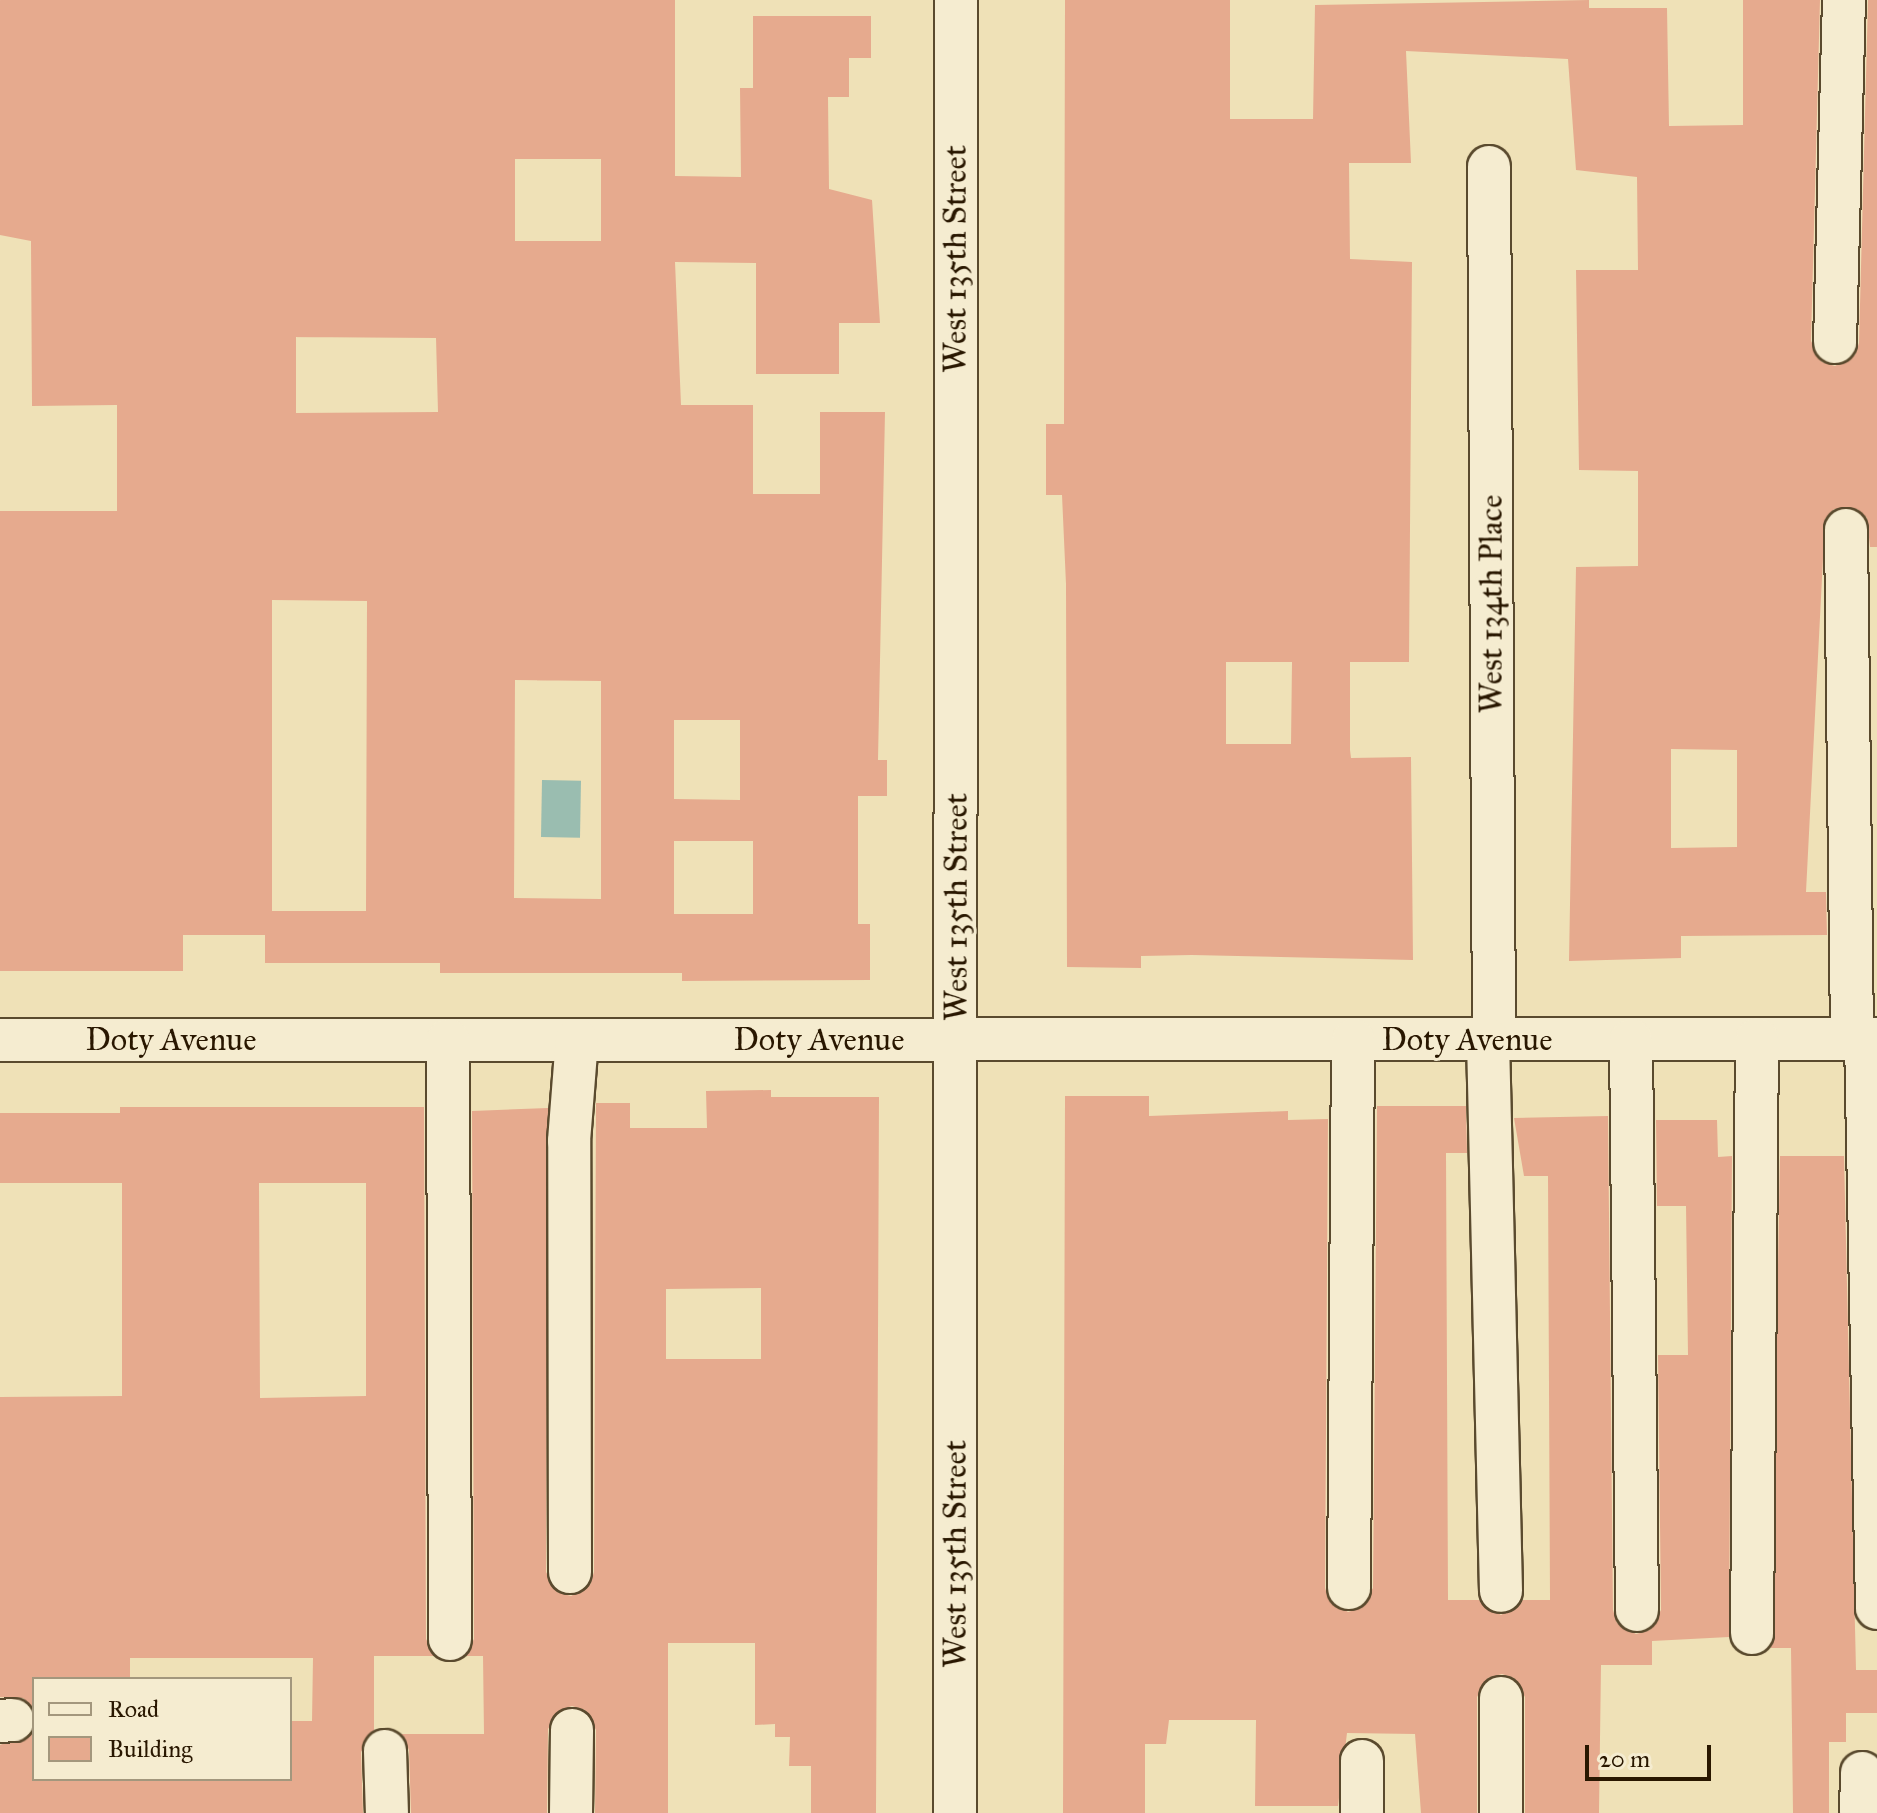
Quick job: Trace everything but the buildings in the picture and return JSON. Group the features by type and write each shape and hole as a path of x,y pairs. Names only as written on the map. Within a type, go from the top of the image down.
{"street":[{"name":"West 135th Street","path":"955,1813 956,0"},
{"path":"1835,342 1844,0"},
{"name":"West 134th Place","path":"1489,167 1491,1040 1501,1591"},
{"path":"1846,530 1865,1039 1877,1608"},
{"path":"1752,1633 1757,1039"},
{"name":"Doty Avenue","path":"0,1040 1865,1039"},
{"path":"448,1040 450,1639"},
{"path":"570,1572 569,1141 577,1040"},
{"path":"1349,1588 1353,1040"},
{"path":"1631,1040 1637,1610"},
{"path":"1501,1698 1501,1813"},
{"path":"571,1813 572,1730"},
{"path":"385,1751 387,1813"},
{"path":"1362,1761 1362,1813"}],"shaded area":[{"path":"542,780 581,781 580,838 541,837"}]}
